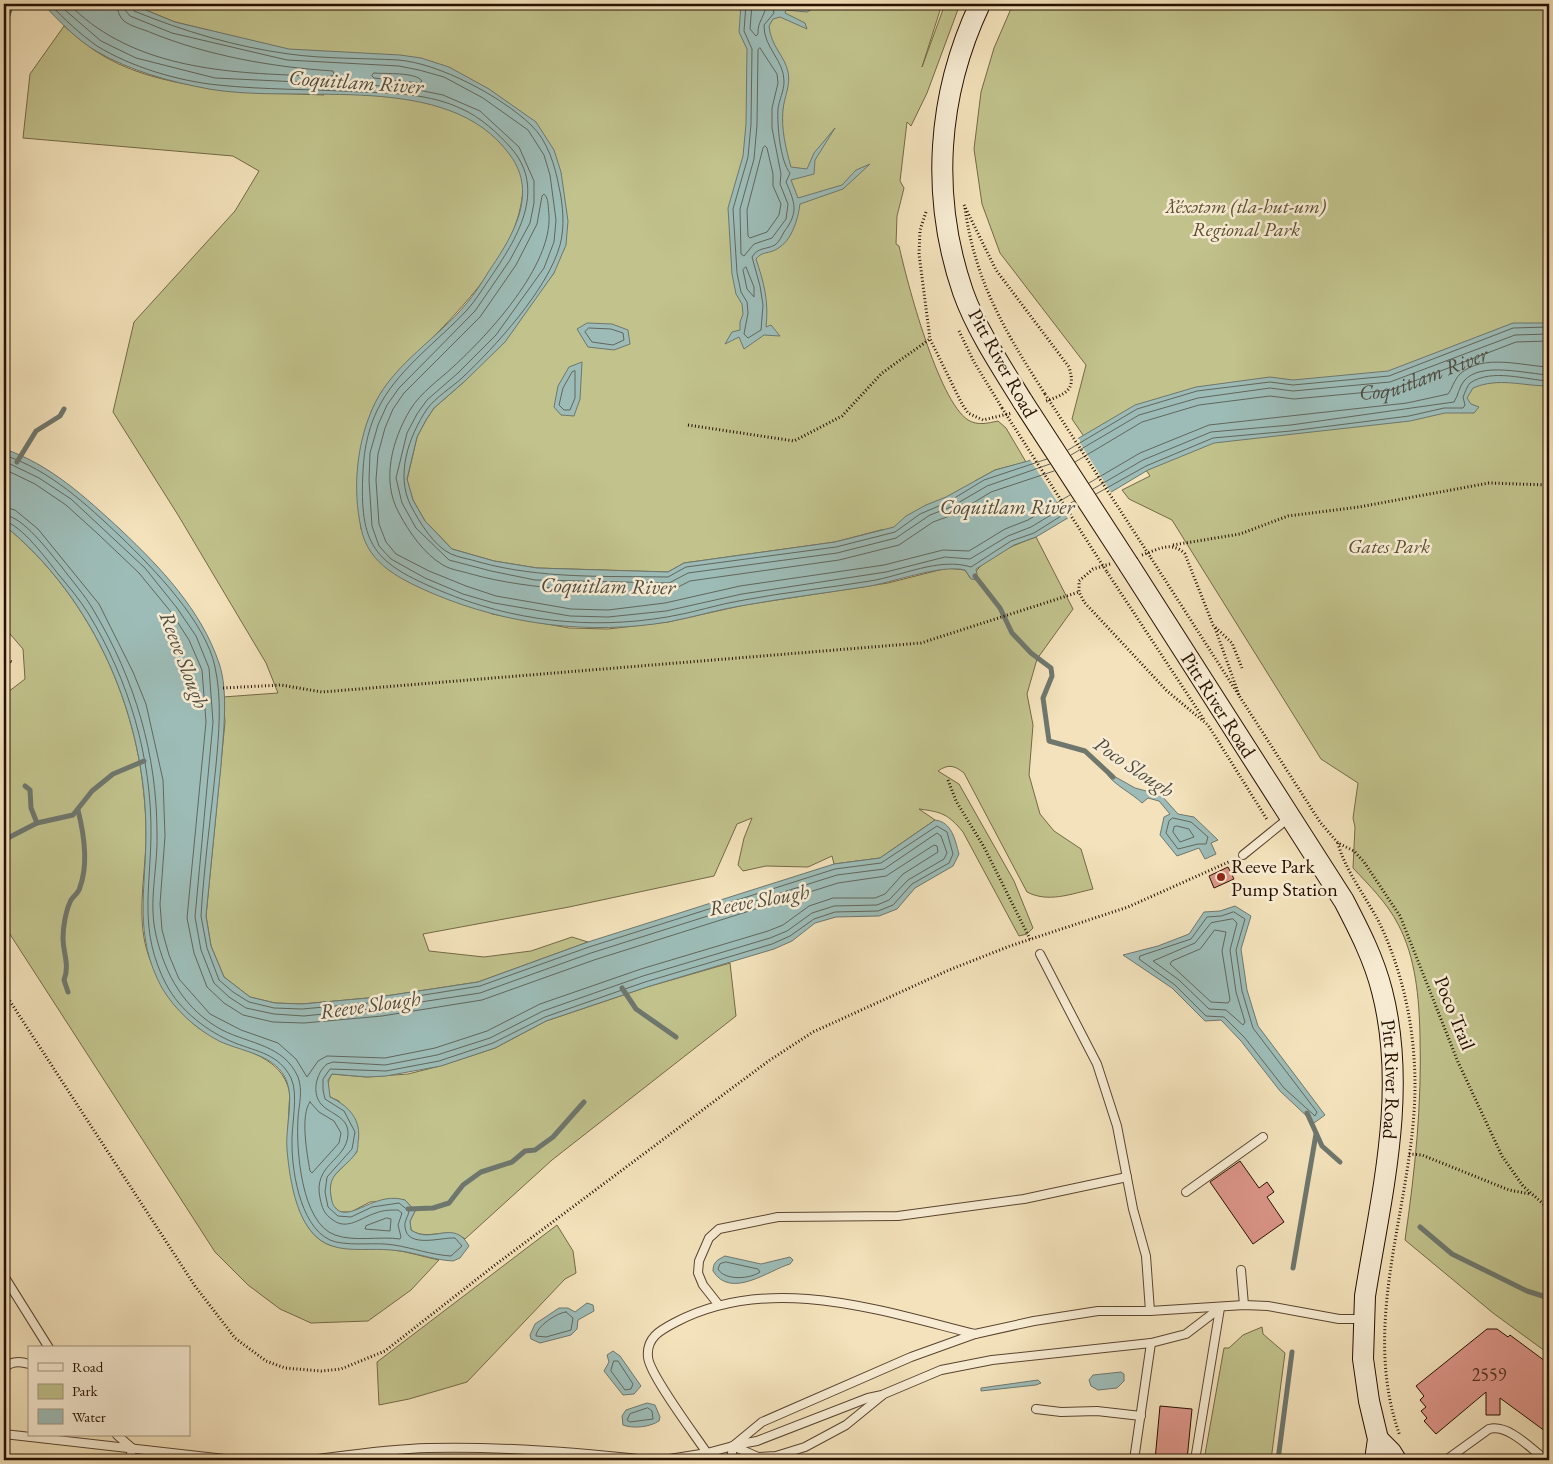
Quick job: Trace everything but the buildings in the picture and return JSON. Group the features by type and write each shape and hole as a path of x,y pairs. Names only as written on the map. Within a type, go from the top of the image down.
{"main road":[{"name":"Pitt River Road","path":"980,4 961,50 950,87 943,133 941,173 947,232 964,293 997,360 1023,402 1344,901 1362,934 1377,974 1389,1025 1394,1080 1392,1118 1365,1296 1363,1360 1369,1402 1378,1439 1375,1460"},
{"name":"Pitt River Road","path":"1378,1439 1396,1460"}],"lane":[{"path":"1243,855 1291,816"},
{"path":"1040,954 1097,1064 1118,1126 1127,1176 1146,1256 1150,1311"},
{"path":"1186,1192 1263,1137"},
{"path":"718,1304 703,1285 698,1273 699,1261 709,1238 719,1229 778,1217 898,1216 1024,1199 1127,1176"},
{"path":"1241,1270 1244,1305"},
{"path":"4,1276 48,1346"},
{"path":"707,1453 656,1378 648,1359 648,1346 657,1332 718,1304 777,1297 827,1301 975,1334"},
{"path":"732,1460 733,1446 762,1422 911,1357 975,1334 1034,1321 1098,1311 1150,1311 1244,1305 1268,1306 1340,1319 1364,1319"},
{"path":"663,1460 707,1453 757,1441 868,1398 884,1394 941,1370 992,1360 1151,1343 1186,1334 1220,1308"},
{"path":"1195,1460 1220,1308"},
{"path":"1134,1460 1151,1343"},
{"path":"4,1368 8,1364 20,1362 28,1364"},
{"path":"733,1446 758,1457 776,1456 805,1447 846,1425 884,1394"},
{"path":"1036,1409 1061,1412 1097,1411 1141,1416"},
{"path":"4,1428 7,1434 225,1459 302,1460"},
{"path":"1446,1460 1489,1429 1495,1428 1506,1431 1546,1460"},
{"path":"118,1436 132,1448"},
{"path":"130,1460 132,1448"},
{"path":"310,1460 427,1448 538,1451 646,1460"}],"path":[{"path":"964,205 969,236 982,282 1013,344 1241,700"},
{"path":"688,425 794,441 842,416 882,374 930,339"},
{"path":"1002,408 1273,829"},
{"path":"1170,546 1240,534 1288,516 1359,507 1489,483 1549,484"},
{"path":"223,688 281,685 322,692 921,643 1079,592"},
{"path":"1213,625 1241,700"},
{"path":"4,660 12,662"},
{"name":"Poco Trail","path":"1241,700 1329,833 1338,843 1354,851 1364,862 1400,916 1458,1062 1502,1156 1530,1194 1549,1209"},
{"path":"948,780 956,800 984,847 1030,940"},
{"path":"4,992 195,1286 235,1338 266,1361 285,1368 321,1372 341,1369 385,1351 495,1265 732,1088 813,1032 949,970 1137,903 1243,855"},
{"path":"1409,1154 1422,1155 1438,1160 1509,1190 1530,1194"}],"green space":[{"path":"131,4 942,4 922,67 945,4 960,4 927,93 911,126 907,122 900,181 904,188 897,216 896,244 899,246 916,312 935,366 957,408 972,422 983,424 998,421 1006,428 1026,462 995,470 975,481 1005,526 881,530 835,542 684,563 668,572 537,568 494,561 452,549 425,521 413,500 407,480 417,437 434,408 465,381 554,273 523,182 521,207 513,231 502,254 487,276 453,317 389,382 376,402 364,433 361,449 359,495 361,529 492,614 569,628 608,629 668,622 744,605 888,583 947,568 965,570 971,579 976,571 991,558 1036,537 1073,609 1037,659 1027,694 1033,725 1029,775 1040,814 1054,831 1081,849 1093,889 1051,897 1043,897 1027,892 964,773 957,768 948,766 938,771 959,784 1014,881 1033,928 1027,934 1019,936 963,832 953,821 944,815 919,809 935,820 880,858 834,864 832,856 808,867 766,866 743,871 738,865 744,838 752,818 737,824 714,876 569,907 423,934 429,951 484,957 531,951 572,937 588,942 478,982 379,997 302,1004 275,1003 250,997 224,977 211,946 206,916 225,722 223,697 278,693 266,663 178,515 113,412 134,322 235,211 259,171 233,156 23,138 30,74 64,26 94,50 118,64 175,82 236,91 324,95 268,45 175,22"},
{"path":"1013,4 1549,4 1549,1354 1493,1313 1405,1240 1415,1163 1419,1112 1420,1021 1413,964 1404,937 1394,916 1353,868 1355,827 1353,818 1358,783 1321,759 1172,520 1129,499 1122,490 1150,476 1118,428 1085,438 1072,419 1086,365 1000,253 982,204 974,149 981,92 994,48"},
{"path":"4,525 36,555 65,588 89,625 109,664 125,705 137,748 144,791 146,851 142,899 143,931 151,962 160,980 178,1008 192,1023 212,1036 254,1053 266,1060 277,1068 285,1079 290,1094 288,1133 292,1180 297,1203 305,1223 317,1238 333,1246 386,1249 439,1260 411,1290 368,1321 311,1323 280,1309 248,1285 215,1252 4,925 4,695 25,679 23,649 4,627"},
{"path":"730,963 736,1016 552,1160 465,1239 451,1233 424,1234 411,1230 410,1221 415,1211 405,1200 370,1202 351,1212 340,1212 332,1205 331,1179 357,1152 339,1101 330,1097 328,1091 329,1080 332,1074 367,1077 408,1074 440,1066 495,1048 546,1021 647,987"},
{"path":"557,1225 573,1251 576,1273 565,1279 467,1382 409,1399 379,1405 377,1362"},
{"path":"1262,1327 1263,1334 1285,1353 1271,1460 1204,1460 1224,1348 1229,1348 1243,1335"}],"water":[{"name":"Coquitlam River","path":"43,4 131,4 175,22 289,49 400,55 421,58 449,67 489,89 536,122 554,150 561,172 568,221 566,245 554,273 505,342 434,408 417,437 407,479 413,500 425,521 452,549 494,561 537,568 668,572 684,563 835,542 894,527 906,516 995,470 1028,461 1067,445 1135,405 1196,387 1270,377 1293,380 1388,371 1513,323 1549,323 1549,386 1492,383 1473,388 1467,398 1471,404 1479,407 1474,413 1445,413 1410,421 1214,443 1148,470 1036,537 1014,545 976,569 978,580 971,579 965,570 942,570 876,585 775,600 668,622 638,626 579,627 520,620 491,613 462,605 422,589 388,570 371,552 365,541 358,512 357,480 360,448 375,403 394,375 469,300 498,258 513,230 522,200 522,185 518,170 510,155 483,128 450,111 412,101 371,96 246,93 209,89 151,75 96,51 68,29"},
{"path":"741,4 778,4 776,7 786,6 807,9 821,4 807,12 786,10 785,13 805,23 807,29 780,17 773,19 769,26 772,40 788,72 789,82 784,105 783,132 791,167 807,169 814,153 835,128 815,160 814,174 791,180 798,198 842,185 856,170 870,164 843,189 800,204 796,223 787,241 774,251 761,255 756,259 765,292 767,309 766,327 771,325 780,336 764,335 744,349 739,337 725,344 732,332 740,330 743,314 742,304 736,294 732,274 728,208 743,156 746,124 747,49 739,32"},
{"path":"587,323 612,324 628,330 630,344 614,350 588,347 577,329"},
{"path":"582,362 580,399 574,416 561,415 554,407 558,386 569,367"},
{"path":"4,449 37,463 67,483 121,530 151,559 178,591 202,625 211,644 222,674 225,700 221,765 206,916 211,946 224,977 250,997 275,1003 302,1004 379,997 478,982 588,942 834,864 880,858 935,820 941,821 952,832 959,854 953,866 915,888 897,909 879,916 836,917 815,923 792,941 774,949 647,987 546,1021 495,1048 441,1066 386,1076 367,1077 332,1074 328,1080 330,1097 343,1105 353,1115 359,1134 356,1153 336,1174 331,1184 330,1192 333,1205 342,1212 348,1212 386,1199 405,1200 415,1211 410,1221 411,1230 427,1235 457,1234 469,1246 460,1258 453,1261 399,1251 346,1249 332,1246 320,1240 311,1231 303,1219 293,1191 287,1150 290,1097 287,1082 282,1073 275,1065 258,1055 219,1041 194,1025 167,996 153,968 147,949 143,912 146,834 144,790 137,747 125,705 109,664 89,625 65,588 36,555 4,525"},
{"path":"1107,774 1135,788 1161,795 1178,814 1194,817 1218,840 1211,843 1216,854 1205,859 1199,848 1177,856 1160,835 1164,817 1170,814 1159,801 1148,798 1142,803"},
{"path":"1235,906 1251,916 1241,949 1247,990 1258,1026 1325,1115 1314,1123 1280,1091 1241,1041 1221,1020 1205,1021 1172,988 1123,955 1158,946 1189,934 1204,912 1220,911"},
{"path":"725,1256 761,1264 790,1257 793,1260 790,1264 750,1281 730,1283 721,1279 713,1271 716,1262"},
{"path":"587,1303 593,1305 594,1311 578,1320 577,1329 571,1335 540,1343 531,1339 530,1335 535,1324 559,1308 568,1308 575,1312"},
{"path":"613,1351 620,1356 641,1386 634,1394 623,1395 604,1371 609,1362 607,1355"},
{"path":"1121,1372 1124,1374 1124,1381 1117,1388 1098,1390 1091,1386 1089,1380 1093,1375"},
{"path":"1038,1380 1041,1383 1036,1385 981,1391 981,1388"},
{"path":"647,1403 655,1405 660,1417 659,1421 641,1427 623,1425 622,1416 626,1410"}],"pier":[{"path":"1076,437 1080,440 1080,443 1112,494 1069,520 1029,458"}],"waterway":[{"name":"Reeve Slough","path":"4,27 12,4"},
{"path":"17,462 36,431 60,416 64,409"},
{"name":"Poco Slough","path":"975,576 1000,608 1012,633 1031,653 1051,668 1052,676 1043,698 1049,741 1085,751 1113,777"},
{"path":"4,840 37,823 73,815 92,791 113,774 144,761"},
{"path":"25,786 30,790 31,808 37,823"},
{"path":"68,992 64,980 66,975 63,943 64,928 69,904 78,892 83,878 85,858 84,839 78,810"},
{"path":"622,988 636,1009 676,1037"},
{"path":"408,1209 433,1208 449,1203 463,1185 481,1172 512,1162 525,1151 535,1150 553,1137 584,1102"},
{"path":"1307,1113 1322,1146 1340,1162"},
{"path":"1293,1268 1316,1134"},
{"path":"1420,1227 1452,1254 1527,1291 1549,1298"},
{"path":"1278,1460 1292,1352"}],"place":[{"name":"Reeve Park Pump Station","path":"1221,877"}],"park label":[{"name":"ƛ̓éxətəm (tla-hut-um) Regional Park","path":"1246,218"},
{"name":"Gates Park","path":"1389,546"}]}
